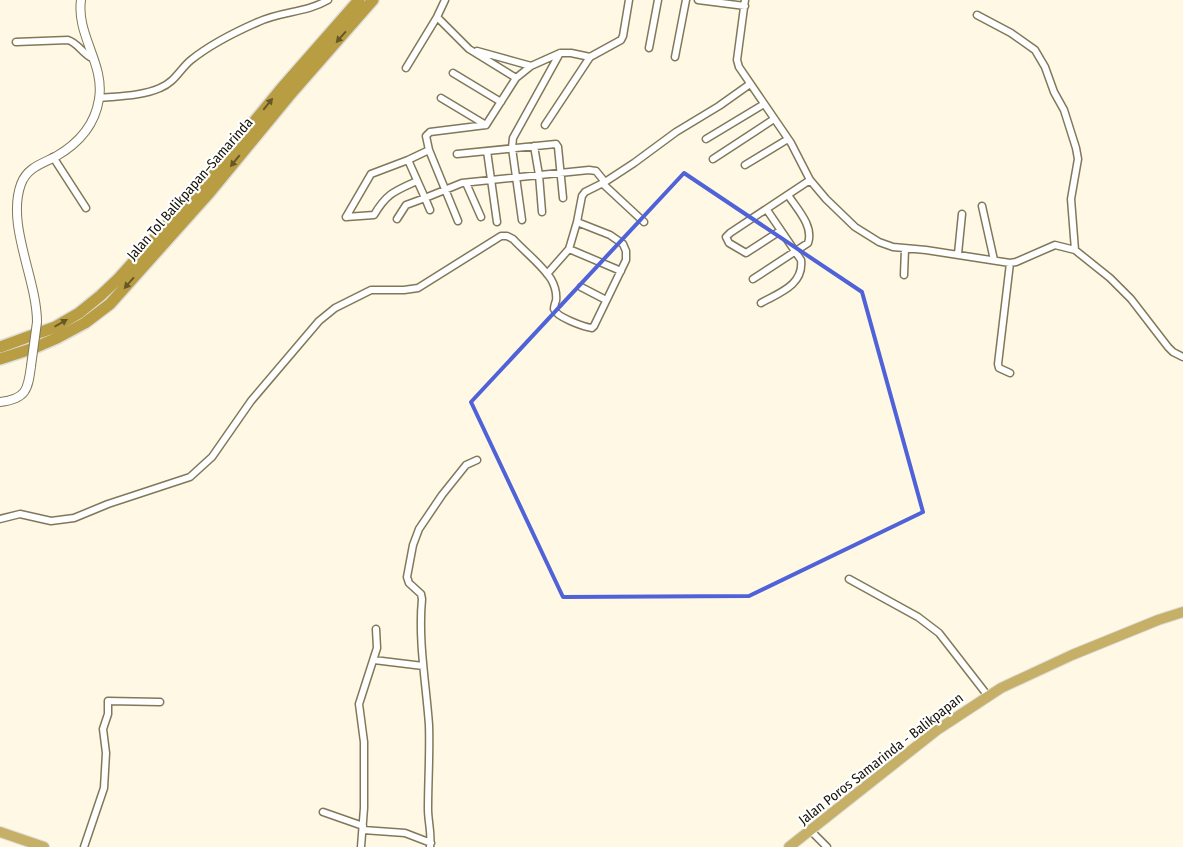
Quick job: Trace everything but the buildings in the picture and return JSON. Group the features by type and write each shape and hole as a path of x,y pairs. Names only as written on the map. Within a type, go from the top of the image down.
{"highway":[{"name":"Jalan Tol Balikpapan–Samarinda","path":"0,347 55,327 79,313 119,278 202,185 281,89 359,0"},
{"name":"Jalan Tol Balikpapan–Samarinda","path":"0,359 57,338 85,323 110,304 210,192 289,96 372,0"},
{"name":"Jalan Poros Samarinda - Balikpapan","path":"789,847 937,730 988,696 1072,655 1158,620 1183,612"},
{"path":"0,832 44,847"}],"street":[{"path":"0,402 17,398 24,393 28,384 37,322 36,304 17,215 17,202 21,183 33,167 54,157 76,142 87,131 99,98 100,78 80,20 81,0"},
{"path":"99,98 160,88 168,84 182,71 189,61 213,44 260,20 282,13 306,9 328,0"},
{"path":"406,68 437,17 445,0"},
{"path":"545,125 590,57 623,38 629,0"},
{"path":"649,48 658,0"},
{"path":"675,57 686,0"},
{"path":"698,0 745,3 738,60 739,67 788,139 810,180 826,199 860,231 886,245 1010,263 1055,245 1075,250 1110,278 1131,299 1168,347 1183,357"},
{"path":"977,15 1011,33 1036,50 1064,110 1078,159 1071,199 1075,250"},
{"path":"437,17 469,49 516,78"},
{"path":"16,42 69,41 92,58"},
{"path":"469,49 531,66"},
{"path":"458,221 429,150 426,136 430,132 486,125 516,78 531,66 560,53 570,52 590,57"},
{"path":"522,220 512,148 513,138 516,129 560,53"},
{"path":"453,72 501,102"},
{"path":"547,274 569,249 582,196 588,189 634,164 676,132 750,84"},
{"path":"442,98 486,125"},
{"path":"706,139 764,104"},
{"path":"713,159 774,119"},
{"path":"745,165 788,139"},
{"path":"457,154 553,143 558,145 563,198"},
{"path":"534,146 542,212"},
{"path":"417,181 389,195 380,204 374,215 346,217 374,171 408,160 429,150"},
{"path":"487,151 497,222"},
{"path":"54,157 86,208"},
{"path":"408,160 430,210"},
{"path":"397,219 406,205 466,183 594,170 644,222"},
{"path":"780,231 746,253 736,248 726,237 810,180"},
{"path":"466,183 481,217"},
{"path":"753,279 808,243 810,229 788,195"},
{"path":"982,206 994,260"},
{"path":"761,303 797,281 801,265 801,260 767,210"},
{"path":"958,254 962,214"},
{"path":"0,519 20,514 51,521 74,518 108,504 190,477 212,457 251,401 319,321 334,308 371,290 418,288 501,236 513,239 547,274 556,290 555,310 562,317 592,328 626,260 626,251 623,244 610,235 577,222"},
{"path":"569,249 621,271"},
{"path":"904,276 906,249"},
{"path":"1010,263 998,364 999,368 1010,373"},
{"path":"581,287 606,300"},
{"path":"323,812 363,828 405,833 431,845 428,811 430,782 423,666 422,596 409,583 407,577 418,529 466,465 477,460"},
{"path":"850,579 918,617 939,633 988,696"},
{"path":"361,847 364,742 359,704 377,648 376,629"},
{"path":"374,660 423,666"},
{"path":"84,847 104,788 106,753 103,729 108,714 108,701 160,702"},
{"path":"810,830 827,847"}],"highlighted area":[{"path":"684,173 862,292 923,512 749,596 563,597 471,402"}]}
